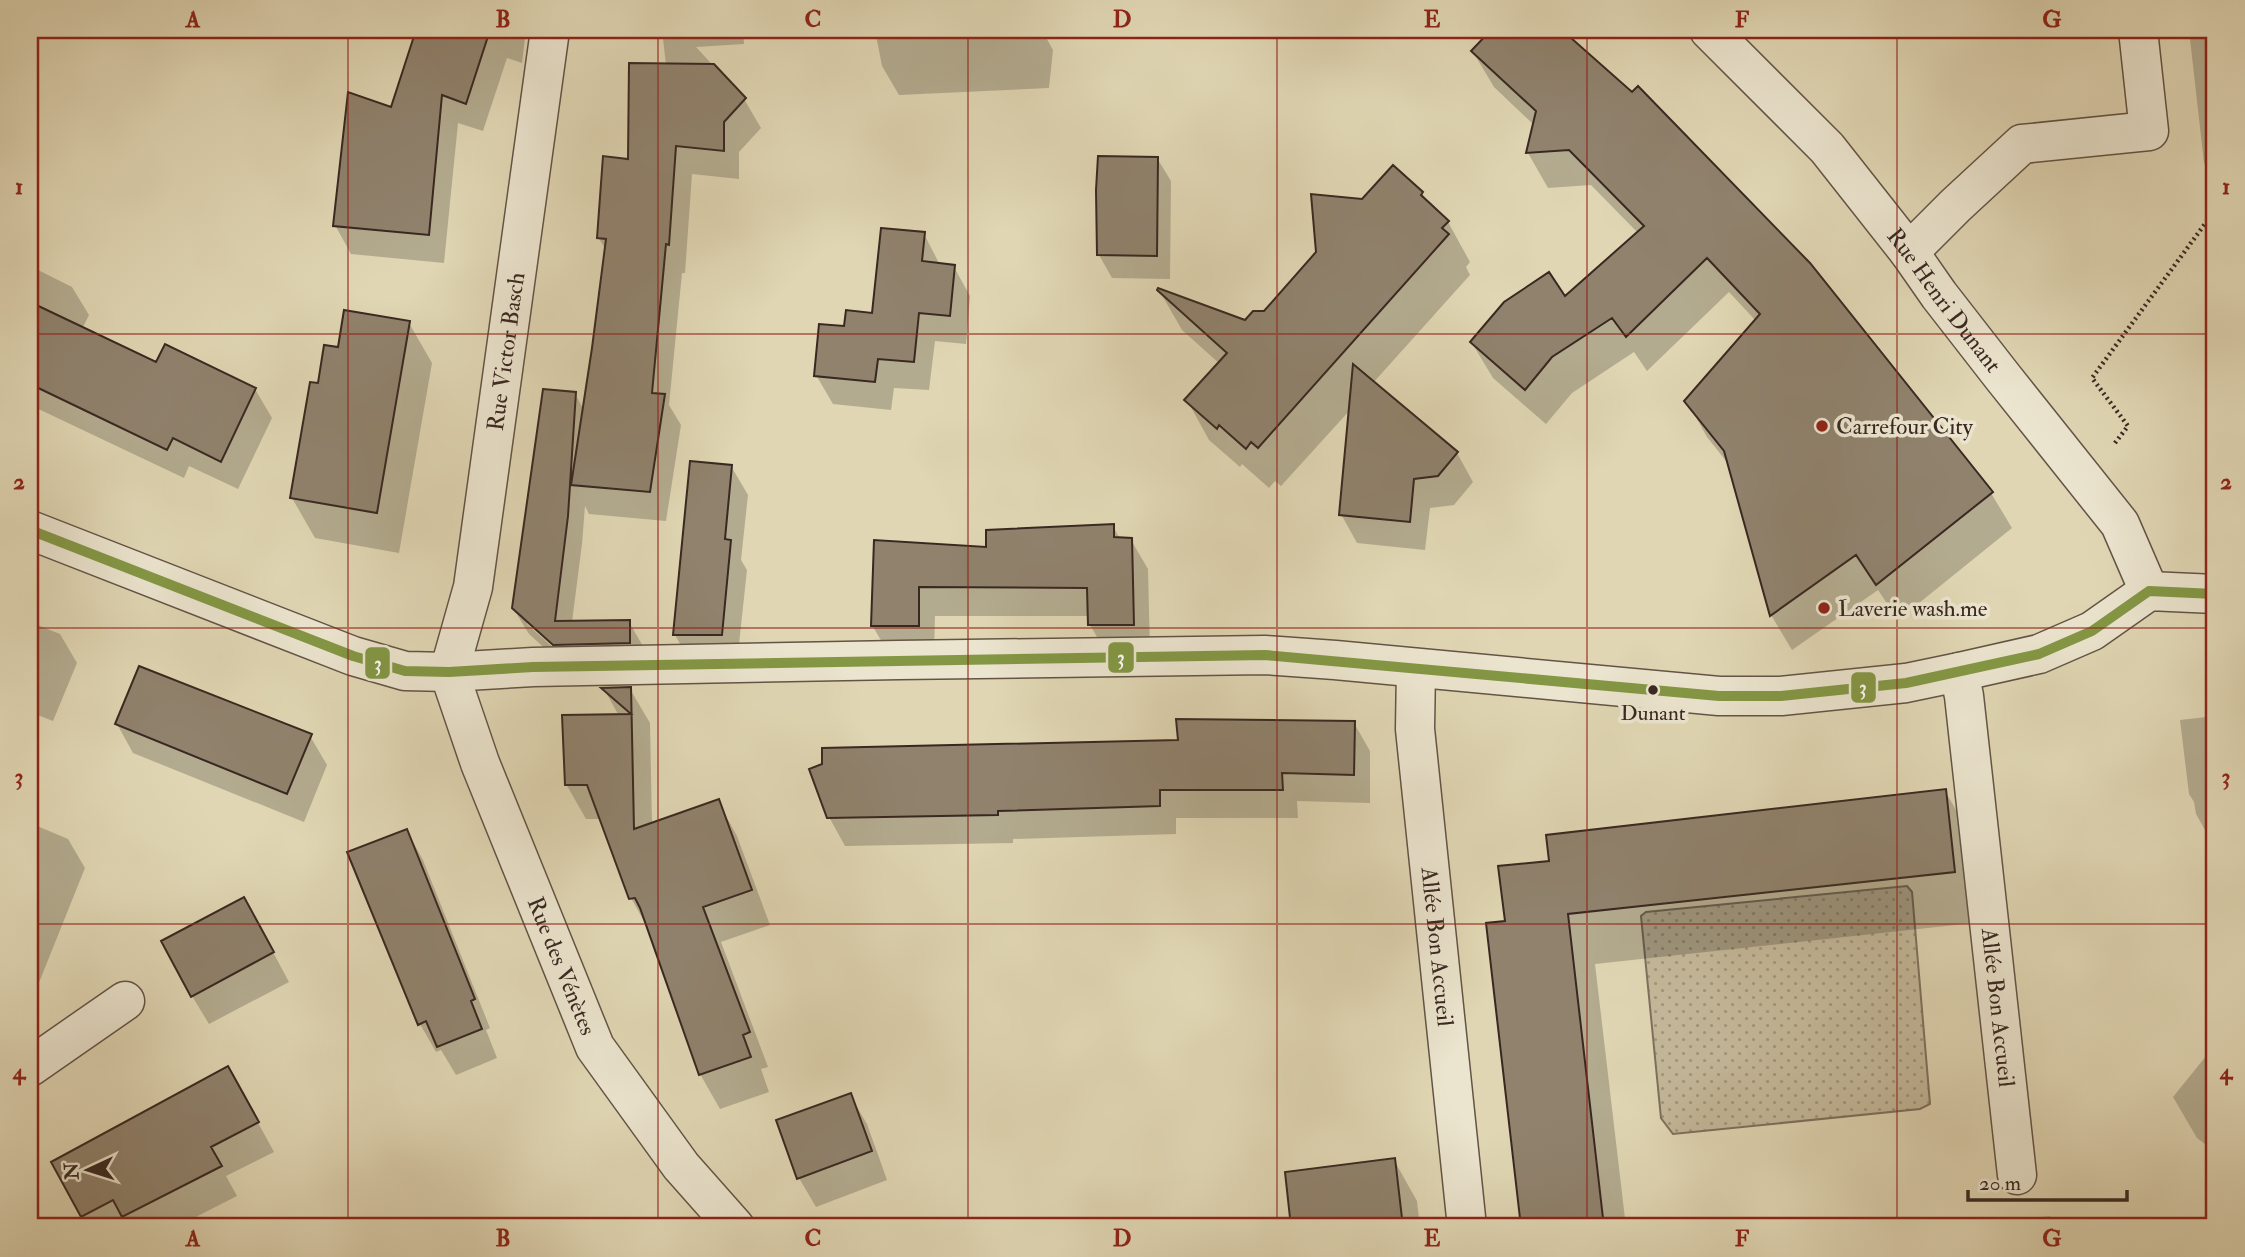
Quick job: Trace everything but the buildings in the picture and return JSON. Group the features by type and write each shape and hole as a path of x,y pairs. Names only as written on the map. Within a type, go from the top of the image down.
{"street":[{"name":"Rue Victor Basch","path":"449,672 473,587 550,30"},
{"name":"Rue Henri Dunant","path":"1709,30 1827,148 1909,252 1962,326 2120,524 2149,591"},
{"path":"1909,252 2022,144 2149,131 2138,30"},
{"path":"30,530 353,656 405,671 872,660 1265,655 1719,696 1782,696 1906,683 2039,654 2092,631 2149,591 2215,594"},
{"name":"Allée Bon Accueil","path":"1416,668 1415,729 1467,1227"},
{"name":"Rue des Vénètes","path":"449,672 480,763 595,1047 681,1166 735,1227"},
{"name":"Allée Bon Accueil","path":"1959,672 2017,1175"},
{"path":"30,1067 125,1001"}],"path":[{"path":"2087,482 2128,426 2092,378 2210,217 2215,216"}],"shaded area":[{"path":"1907,886 1912,892 1930,1104 1920,1109 1673,1134 1661,1118 1641,916 1646,912"}],"transit line":[{"name":"3","path":"30,530 353,656 405,671 1265,655 1719,696 1781,696 1906,683 2039,654 2092,631 2149,591 2215,594"}],"place":[{"name":"Carrefour City","path":"1822,426"},
{"name":"Laverie wash.me","path":"1824,608"},
{"name":"Dunant","path":"1653,690"}]}
